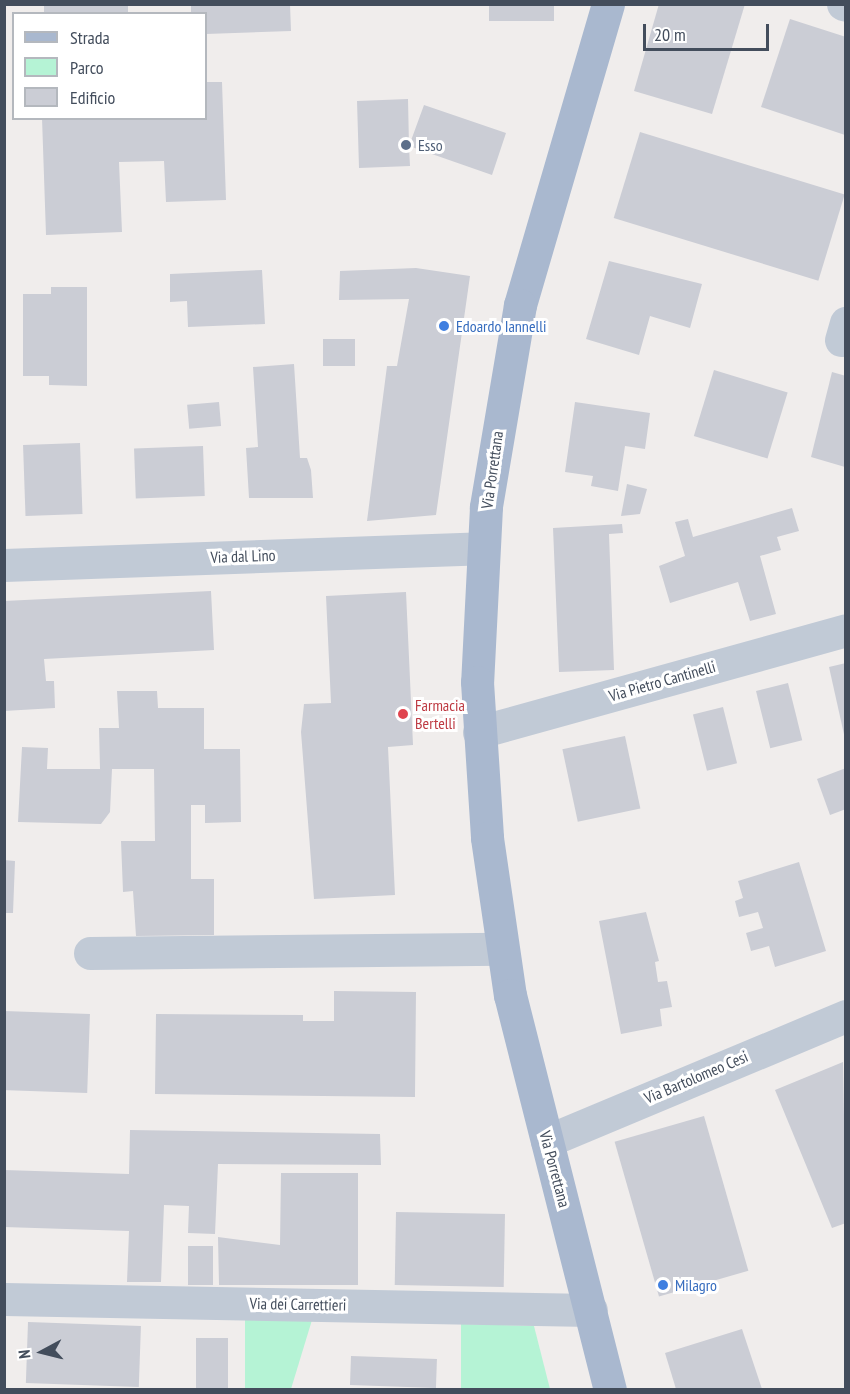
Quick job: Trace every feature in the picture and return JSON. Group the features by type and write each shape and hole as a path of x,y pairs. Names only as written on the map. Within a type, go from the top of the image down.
{"main road":[{"name":"Via Porrettana","path":"608,4 520,305 482,548 479,732 501,949 610,1389"}],"street":[{"name":"Via dal Lino","path":"4,565 482,548"},
{"name":"Via Pietro Cantinelli","path":"479,732 846,630"},
{"path":"90,953 501,949"},
{"name":"Via Bartolomeo Cesi","path":"547,1141 846,1016"},
{"name":"Via dei Carrettieri","path":"4,1299 591,1310"}],"green space":[{"path":"245,1318 312,1320 291,1389 245,1389"},
{"path":"461,1324 534,1326 550,1389 461,1389"}],"building":[{"path":"44,4 128,4 128,12 44,12"},
{"path":"191,4 290,4 291,31 207,34 207,12 191,12"},
{"path":"489,4 554,4 554,21 489,21"},
{"path":"659,4 745,4 712,114 634,91"},
{"path":"790,19 846,37 845,135 761,107"},
{"path":"207,82 222,82 226,200 166,202 164,161 119,162 122,232 46,235 42,120 207,120"},
{"path":"408,99 410,166 359,168 357,101"},
{"path":"424,105 506,133 492,175 409,146"},
{"path":"640,132 845,195 818,281 614,218"},
{"path":"609,261 702,284 690,328 650,316 639,355 586,339"},
{"path":"416,268 470,276 436,515 367,521 387,366 397,366 409,299 339,300 340,271"},
{"path":"262,270 265,324 188,327 187,301 170,302 170,274"},
{"path":"51,287 87,287 87,386 49,385 49,376 23,376 23,294 51,294"},
{"path":"323,339 355,339 355,366 323,366"},
{"path":"294,364 300,458 307,458 311,470 313,498 249,498 246,448 258,447 253,367"},
{"path":"714,370 788,393 767,458 694,436"},
{"path":"832,372 846,376 845,467 811,457"},
{"path":"219,402 221,426 189,429 187,405"},
{"path":"575,402 650,413 645,449 625,446 618,491 591,486 593,476 565,472"},
{"path":"80,443 82,514 26,516 23,445"},
{"path":"203,446 205,496 136,498 134,448"},
{"path":"627,484 647,489 640,514 621,516"},
{"path":"792,508 799,531 777,537 781,550 760,556 776,614 750,621 738,582 670,603 659,566 685,556 675,522 688,519 693,537"},
{"path":"622,524 623,533 609,534 614,670 559,672 553,528"},
{"path":"211,591 214,650 44,659 46,681 54,681 55,708 4,711 4,601"},
{"path":"406,592 413,745 388,747 395,895 314,899 301,732 304,704 331,703 326,596"},
{"path":"846,663 846,739 845,739 829,667"},
{"path":"788,683 802,740 770,748 756,691"},
{"path":"117,691 157,691 158,708 204,708 204,749 240,749 241,822 205,823 205,805 191,805 191,879 214,879 214,935 136,936 133,891 123,892 121,841 155,841 154,769 112,769 110,812 101,824 18,822 22,747 48,748 47,769 100,769 99,728 119,728"},
{"path":"723,707 737,763 707,771 693,714"},
{"path":"625,736 640,808 578,822 562,749"},
{"path":"846,768 846,809 830,815 817,779"},
{"path":"4,860 15,861 13,913 4,913"},
{"path":"799,862 826,951 775,967 769,946 751,951 746,933 763,928 758,912 739,917 735,901 743,898 738,881"},
{"path":"646,912 659,961 655,962 658,982 667,981 672,1007 660,1009 662,1026 621,1034 599,921"},
{"path":"334,991 416,992 415,1097 155,1094 156,1014 303,1015 303,1021 334,1021"},
{"path":"4,1011 90,1014 87,1093 4,1090"},
{"path":"843,1062 846,1223 832,1228 775,1090"},
{"path":"704,1116 748,1271 659,1296 615,1142"},
{"path":"130,1130 380,1134 381,1165 218,1164 215,1234 188,1233 189,1206 164,1205 161,1282 127,1282 129,1231 4,1227 4,1170 129,1174"},
{"path":"281,1173 358,1173 358,1285 219,1285 218,1237 280,1245"},
{"path":"396,1212 505,1214 504,1287 395,1285"},
{"path":"188,1246 213,1246 213,1285 188,1285"},
{"path":"28,1322 141,1326 139,1387 26,1383"},
{"path":"742,1329 762,1389 676,1389 665,1353"},
{"path":"196,1338 228,1338 228,1389 196,1389"},
{"path":"351,1356 437,1359 436,1388 350,1385"}],"place":[{"name":"Esso","path":"406,145"},
{"name":"Edoardo Iannelli","path":"444,326"},
{"name":"Farmacia Bertelli","path":"403,714"},
{"name":"Milagro","path":"663,1285"}]}
